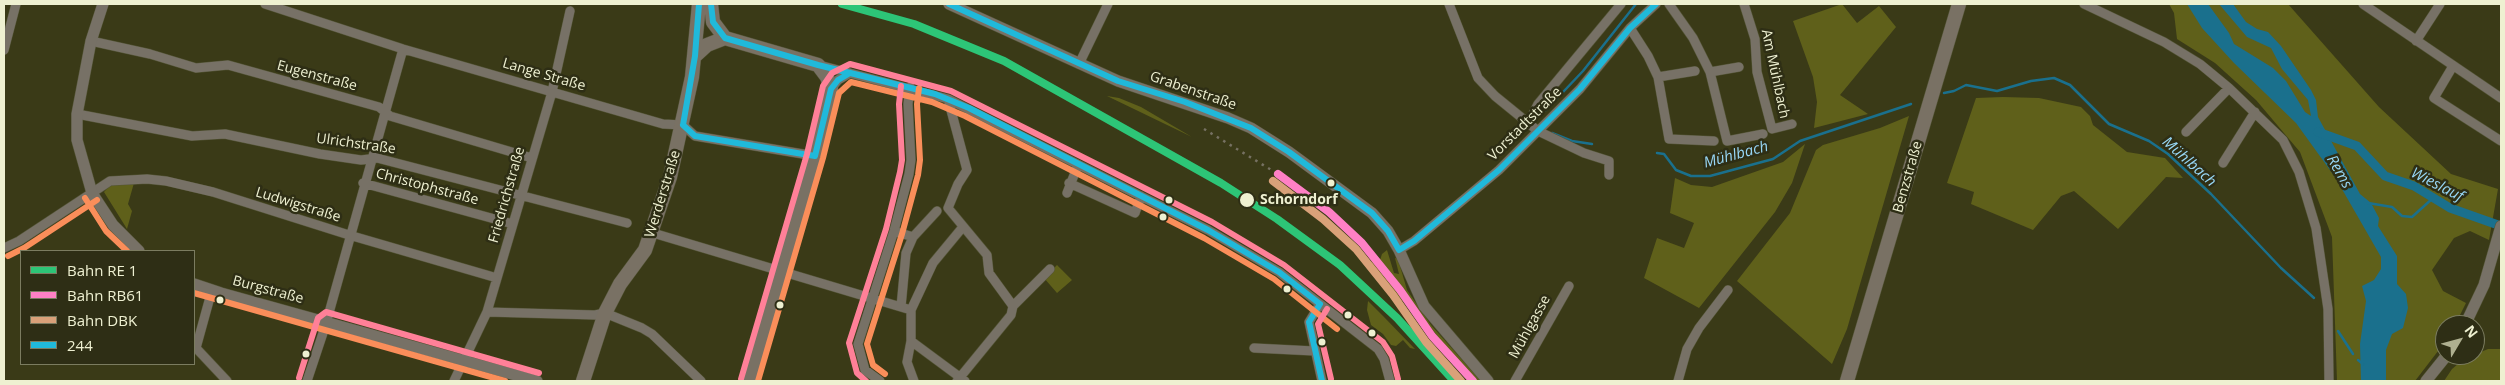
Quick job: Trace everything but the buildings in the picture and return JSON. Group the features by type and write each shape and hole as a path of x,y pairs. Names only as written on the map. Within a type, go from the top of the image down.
{"main road":[{"name":"Werderstraße","path":"583,381 605,313 620,284 646,250 653,233 683,125 695,56 699,4"},
{"path":"711,4 713,22 725,38 818,65 827,77 831,89 815,156 749,381"},
{"name":"Benzstraße","path":"1847,381 1960,4"},
{"path":"695,56 707,45 725,38"},
{"name":"Benzstraße","path":"1841,381 1856,350"}],"street":[{"path":"4,50 16,4"},
{"path":"103,4 91,41 77,114 77,140 92,193 113,224 138,250"},
{"name":"Lange Straße","path":"265,4 403,49 662,124 683,125 694,136 815,156"},
{"name":"Grabenstraße","path":"949,4 1118,81 1184,102 1251,128 1289,152 1372,213 1388,231 1399,250 1424,306 1488,381"},
{"path":"1079,64 1108,4"},
{"path":"1450,4 1478,78 1495,96 1538,131 1584,152 1610,161 1609,174"},
{"name":"Vorstadtstraße","path":"1528,124 1538,104 1620,4"},
{"name":"Vorstadtstraße","path":"1399,250 1414,241 1499,170 1580,89 1630,28 1656,4"},
{"name":"Am Mühlbach","path":"1669,4 1692,38 1710,72 1727,141 1763,134"},
{"name":"Am Mühlbach","path":"1744,4 1755,39 1757,72 1772,129 1792,124"},
{"path":"2084,4 2164,42 2200,64 2229,88 2283,140 2299,172 2316,228 2328,309 2329,381"},
{"path":"2362,4 2501,98"},
{"path":"2416,41 2440,4"},
{"name":"Friedrichstraße","path":"454,381 487,312 552,92 570,11"},
{"path":"1630,28 1648,56 1658,77 1669,139 1714,141"},
{"name":"Eugenstraße","path":"91,41 150,54 196,68 228,65 379,107 390,116 532,158"},
{"path":"307,381 326,321 363,183 403,49"},
{"path":"818,65 910,87 948,99 1208,230 1286,278 1382,353 1390,381"},
{"path":"2453,66 2434,98 2501,142"},
{"path":"1710,72 1739,67"},
{"path":"1658,77 1695,71"},
{"path":"831,89 838,80 850,73"},
{"path":"880,381 865,370 858,344 894,231 911,160 908,104 910,87"},
{"path":"2186,132 2229,88"},
{"path":"948,99 967,170 958,184 948,208 962,228 987,255 989,273 1013,306"},
{"path":"2223,163 2255,112"},
{"name":"Ulrichstraße","path":"77,114 192,136 225,134 320,154 370,160 377,158 627,223"},
{"path":"1066,193 1078,166"},
{"name":"Ludwigstraße","path":"4,248 19,241 110,181 147,179 166,181 213,192 349,235 497,278"},
{"name":"Christophstraße","path":"363,183 513,224"},
{"path":"1070,183 1135,213 1141,196"},
{"path":"901,307 906,254 913,237 937,211"},
{"path":"2470,315 2484,285 2497,246 2501,226"},
{"path":"914,381 907,362 911,341 911,310 933,263 962,228"},
{"path":"894,231 913,237"},
{"path":"653,233 911,310"},
{"path":"911,341 961,380 1011,315 1013,306 1050,269"},
{"name":"Burgstraße","path":"195,284 537,381"},
{"name":"Mühlgasse","path":"1515,381 1569,286"},
{"path":"212,290 196,348 227,381"},
{"path":"1678,381 1687,349 1728,290"},
{"path":"1320,304 1309,322 1322,381"},
{"path":"487,312 595,315 605,313 652,334 701,381"},
{"path":"1254,348 1314,351"},
{"path":"2426,381 2439,365"}],"shaded area":[{"path":"1842,4 1857,23 1879,6 1896,27 1840,95 1868,114 1814,128 1817,102 1813,77 1793,21"},
{"path":"2169,4 2288,4 2379,107 2451,174 2498,189 2489,240 2470,231 2454,238 2432,270 2443,291 2466,303 2460,315 2435,315 2435,355 2415,381 2337,381 2332,237 2300,152 2256,100 2215,63 2177,39 2174,13"},
{"path":"1107,96 1119,98 1141,107 1192,137"},
{"path":"1976,98 2039,98 2081,107 2090,116 2093,125 2127,152 2165,158 2183,178 2166,177 2118,229 2074,191 2061,196 2033,230 1971,204 1974,192 1947,183"},
{"path":"1909,116 1847,329 1832,364 1737,281 1790,213 1816,150 1823,145 1880,128"},
{"path":"1805,144 1792,183 1775,212 1699,308 1644,278 1657,238 1684,248 1694,223 1670,213 1675,178 1691,185 1712,187 1783,162"},
{"path":"134,183 128,204 132,211 127,229 104,192 111,184"},
{"path":"1387,250 1394,273 1399,274 1395,258 1398,259 1407,290 1431,325 1481,381 1476,381 1444,345 1380,260 1382,254"},
{"path":"1372,259 1403,301 1399,300 1370,270"},
{"path":"1057,265 1072,280 1057,293 1044,278"},
{"path":"1368,301 1415,349 1410,348 1403,340 1396,346 1391,345 1383,334 1371,325 1367,310"},
{"path":"2501,349 2501,381 2444,381 2457,365 2485,365 2485,350"}],"water":[{"name":"Rems","path":"2187,4 2208,4 2229,33 2234,44 2273,68 2286,81 2305,112 2311,116 2308,100 2282,69 2271,48 2247,37 2219,4 2233,4 2246,22 2257,29 2268,32 2281,46 2311,90 2316,100 2318,117 2360,194 2371,203 2379,218 2378,226 2397,256 2397,284 2406,294 2408,308 2403,328 2392,334 2386,350 2386,381 2361,381 2360,344 2366,301 2362,286 2374,280 2381,269 2381,257 2335,177 2296,123 2234,63 2202,28"}],"waterway":[{"name":"Mühlbach","path":"1546,110 1583,71 1636,4"},
{"name":"Mühlbach","path":"1944,93 1954,91 1966,85 1997,91 2031,81 2054,78 2070,85 2109,124 2149,141 2168,154 2211,194 2281,268 2314,298"},
{"name":"Mühlbach","path":"1657,153 1664,154 1676,170 1691,176 1710,176 1773,159 1800,141 1911,104"},
{"name":"Wieslauf","path":"2318,132 2357,146 2385,176 2414,186 2450,208 2501,226"},
{"name":"Mühlbach","path":"1552,133 1572,141 1592,144"},
{"path":"2368,203 2392,207 2402,216 2412,217 2433,198"},
{"name":"Mühlbach","path":"2338,331 2353,354"},
{"name":"Mühlbach","path":"2358,360 2363,364"}],"railway":[{"path":"1204,129 1278,174"}],"transit line":[{"name":"244","path":"683,125 695,56 699,4"},
{"name":"244","path":"711,4 713,22 725,38 818,65 935,94 969,108 1208,230 1279,272 1320,304"},
{"path":"842,4 914,24 1004,61 1221,183 1277,219 1340,265 1397,318 1454,381"},
{"name":"244","path":"949,4 1118,81 1185,102 1251,128 1289,152 1372,213 1388,231 1399,250"},
{"name":"244","path":"1399,250 1414,241 1499,170 1580,89 1630,28 1656,4"},
{"path":"741,379 807,154 823,86 832,73 850,64 951,91 1212,222 1284,265 1383,342 1392,356 1398,379"},
{"name":"244","path":"815,156 831,89 838,80 850,73"},
{"path":"758,381 823,158 839,93 851,82 932,102 965,116 1204,238 1274,279 1337,329"},
{"path":"866,381 857,373 849,343 886,229 900,172 902,160 899,104 901,86"},
{"path":"885,374 873,365 867,344 902,234 918,175 920,160 917,104 919,88"},
{"name":"244","path":"683,125 695,136 815,156"},
{"path":"85,198 106,231 126,250"},
{"path":"8,256 24,248 97,200"},
{"path":"195,293 505,381"},
{"name":"244","path":"1320,304 1309,322 1322,381"},
{"path":"1327,309 1318,324 1331,379"},
{"path":"299,378 318,318 326,312 539,373"}],"rail line":[{"name":"RB61","path":"1278,174 1329,212 1362,243 1400,290 1432,336 1473,381"},
{"name":"DBK","path":"1273,181 1323,219 1356,249 1393,295 1426,342 1461,381"}],"place":[{"name":"Schorndorf","path":"1247,200"}]}
